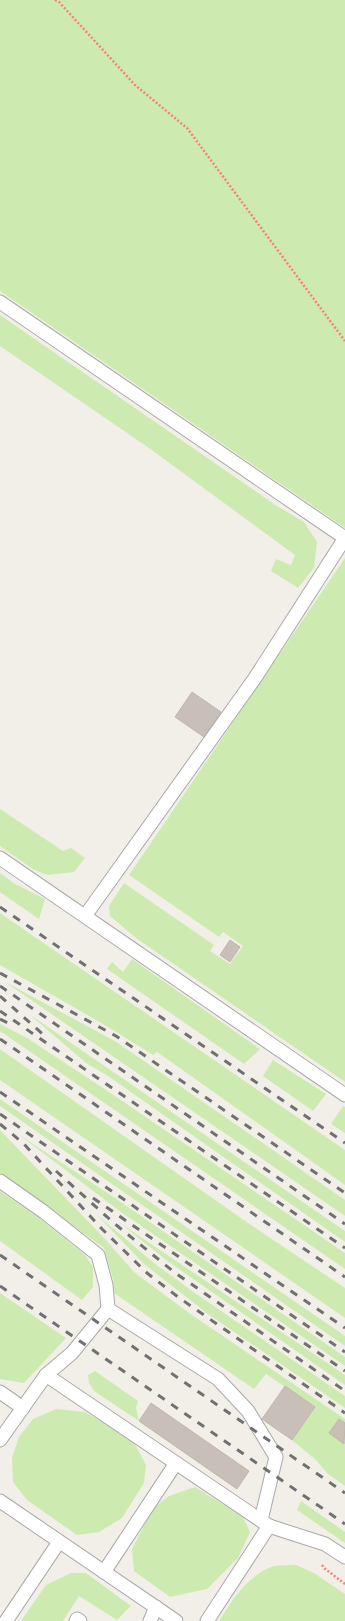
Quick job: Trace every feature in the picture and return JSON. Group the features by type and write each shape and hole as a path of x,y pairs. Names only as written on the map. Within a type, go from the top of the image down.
{"lane":[{"path":"0,302 345,538 254,678 85,916"},
{"path":"0,858 345,1095"},
{"path":"0,1181 44,1212 98,1255 106,1285 108,1309 72,1353 46,1375 0,1440"},
{"path":"108,1309 218,1378 248,1410 276,1457 265,1523 207,1621"},
{"path":"46,1375 265,1523 325,1544 345,1557"},
{"path":"0,1392 23,1408"},
{"path":"104,1572 176,1463"},
{"path":"2,1508 59,1542 176,1621"},
{"path":"6,1621 59,1542"},
{"path":"150,1621 156,1607"},
{"path":"76,1621 77,1619 80,1621"}],"path":[{"path":"55,0 59,2 135,84 187,128 345,341"}],"green space":[{"path":"0,0 345,0 345,528 0,291"},
{"path":"0,315 277,506 304,522 317,542 314,568 298,588 271,571 276,559 291,565 295,555 149,448 0,346"},
{"path":"345,558 345,1082 136,938 110,916 109,906 124,883 214,945 210,951 230,964 243,946 223,932 219,937 129,875"},
{"path":"0,809 63,851 71,848 85,858 74,872 48,875 34,870 0,846"},
{"path":"0,873 15,884 45,899 39,919 0,892"},
{"path":"0,913 345,1150 345,1185 157,1052 153,1055 103,1024 0,965"},
{"path":"132,959 260,1049 244,1064 107,969 112,962 123,972"},
{"path":"5,982 115,1041 345,1200 345,1216"},
{"path":"29,1014 345,1231 345,1242 108,1076 86,1063"},
{"path":"0,1024 27,1038 112,1094 345,1253 345,1269 0,1031"},
{"path":"0,1049 248,1223 345,1288 345,1318 0,1080"},
{"path":"273,1060 326,1094 313,1111 263,1076"},
{"path":"0,1099 345,1336 345,1346 0,1106"},
{"path":"343,1106 345,1107 345,1133 331,1124"},
{"path":"0,1130 105,1239 134,1272 189,1313 345,1419 345,1486 328,1474 316,1460 292,1440 315,1407 266,1374 254,1389 114,1293 113,1279 104,1248 0,1173"},
{"path":"18,1134 115,1198 345,1357 345,1366 121,1212"},
{"path":"0,1191 39,1218 85,1255 93,1267 93,1287 82,1300 0,1241"},
{"path":"96,1214 154,1263 195,1293 345,1396 345,1408 208,1314 144,1264"},
{"path":"120,1223 345,1375 345,1385 166,1260"},
{"path":"0,1293 66,1338 24,1383 0,1379"},
{"path":"95,1371 138,1401 136,1408 139,1421 94,1391 89,1383 88,1375"},
{"path":"56,1409 85,1412 132,1439 146,1465 144,1483 122,1518 99,1532 77,1535 27,1500 13,1482 12,1458 19,1437 33,1419"},
{"path":"195,1487 243,1517 250,1532 238,1558 207,1589 170,1597 134,1571 132,1549 153,1508 169,1496"},
{"path":"301,1501 345,1532 345,1543 297,1510"},
{"path":"296,1565 314,1573 345,1594 345,1621 219,1621 236,1596 249,1581 257,1575 274,1566"},
{"path":"71,1573 86,1573 131,1606 117,1620 79,1596 63,1621 21,1621 46,1585"}],"building":[{"path":"192,692 221,712 204,737 175,717"},
{"path":"230,940 240,947 230,962 220,955"},
{"path":"285,1386 315,1407 292,1440 262,1419"},
{"path":"151,1403 249,1471 237,1489 139,1421"},
{"path":"339,1419 345,1423 344,1444 329,1433"}],"railway":[{"path":"0,907 345,1143"},
{"path":"0,973 116,1036 345,1193"},
{"path":"0,986 345,1224"},
{"path":"0,996 46,1037"},
{"path":"0,1011 345,1248"},
{"path":"0,1019 14,1026"},
{"path":"0,1039 345,1277"},
{"path":"0,1092 345,1328"},
{"path":"0,1114 345,1352"},
{"path":"0,1124 23,1143 102,1229 147,1273 178,1297 345,1413"},
{"path":"56,1171 115,1224 174,1272 345,1391"},
{"path":"93,1198 345,1371"},
{"path":"0,1255 345,1493"},
{"path":"0,1286 345,1524"}]}
